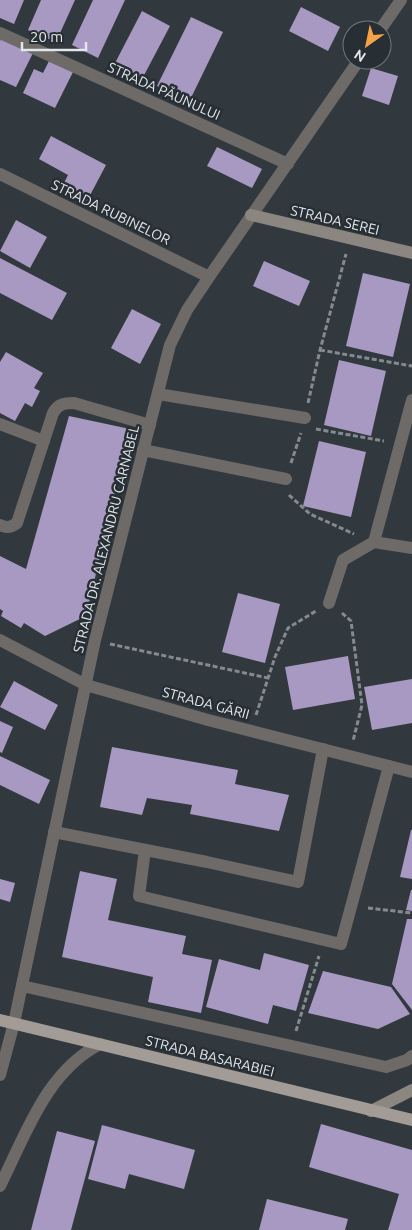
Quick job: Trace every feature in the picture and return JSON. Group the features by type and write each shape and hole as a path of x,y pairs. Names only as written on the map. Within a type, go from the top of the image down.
{"main road":[{"name":"STRADA BASARABIEI","path":"0,1020 412,1120"}],"street":[{"path":"387,20 401,0"},
{"name":"STRADA PĂUNULUI","path":"0,34 288,164"},
{"name":"STRADA DR. ALEXANDRU CARNABEL","path":"0,1075 14,1024 95,640 170,345 187,310 208,277 352,70"},
{"name":"STRADA RUBINELOR","path":"0,174 208,277"},
{"name":"STRADA SEREI","path":"251,215 412,253"},
{"path":"158,394 305,418"},
{"path":"374,542 412,400"},
{"path":"0,525 7,528 17,523 53,413 59,405 74,403 150,425"},
{"path":"0,424 44,442"},
{"path":"143,450 286,479"},
{"path":"329,603 344,560 374,542 412,548"},
{"name":"STRADA GĂRII","path":"0,640 86,685 251,731 412,772"},
{"path":"54,832 298,882 323,749"},
{"path":"145,850 139,896 341,944 389,766"},
{"path":"22,986 386,1067 407,1060 412,1056"},
{"path":"0,1186 36,1113 54,1082 83,1053 100,1044"},
{"path":"371,1111 412,1090"}],"path":[{"path":"320,350 412,366"},
{"path":"313,429 400,443"},
{"path":"251,731 268,678 288,628 329,603 351,621 357,659 362,705 348,756"},
{"path":"95,640 268,678"},
{"path":"352,906 412,913"},
{"path":"291,1046 324,940"}],"building":[{"path":"0,0 24,0 14,24 0,18"},
{"path":"41,0 75,0 56,42 28,30"},
{"path":"93,0 125,0 98,58 72,45"},
{"path":"301,7 340,27 328,51 289,31"},
{"path":"142,11 170,26 141,81 113,67"},
{"path":"191,17 223,32 189,102 157,86"},
{"path":"2,37 33,53 16,87 0,80 0,41"},
{"path":"49,61 73,72 55,108 23,93 34,69 43,73"},
{"path":"370,70 378,70 398,76 389,105 362,96"},
{"path":"51,136 106,165 87,201 62,187 68,175 39,159"},
{"path":"217,147 262,169 252,188 207,166"},
{"path":"16,220 47,237 30,268 0,251"},
{"path":"0,258 67,293 52,320 0,293"},
{"path":"264,261 310,281 299,306 253,286"},
{"path":"363,273 410,284 393,357 346,346"},
{"path":"132,309 161,324 140,364 111,348"},
{"path":"6,352 43,373 34,388 40,391 32,407 25,403 15,421 0,413 0,362"},
{"path":"339,360 386,371 371,436 324,425"},
{"path":"69,416 130,429 86,616 45,636 24,623 21,628 1,616 3,611 0,609 0,556 26,569"},
{"path":"319,441 366,452 351,517 303,506"},
{"path":"238,593 280,604 265,663 222,652"},
{"path":"348,656 355,699 293,710 285,667"},
{"path":"412,679 412,723 372,730 364,687"},
{"path":"14,681 58,705 45,730 0,707"},
{"path":"0,721 13,727 2,753 0,752"},
{"path":"112,747 238,770 235,784 289,795 279,831 190,814 192,805 147,798 142,815 100,807"},
{"path":"0,756 50,780 39,804 0,785"},
{"path":"412,830 412,879 400,877"},
{"path":"80,871 117,879 108,920 186,936 182,954 212,960 201,1013 148,1002 153,977 62,957"},
{"path":"0,879 15,883 10,902 0,899"},
{"path":"412,890 412,911 406,910"},
{"path":"407,919 412,919 412,1010 392,984"},
{"path":"264,953 309,965 296,1011 273,1005 268,1024 206,1007 219,959 260,970"},
{"path":"323,971 391,987 410,1014 378,1029 308,1013"},
{"path":"321,1124 412,1150 412,1230 388,1230 399,1194 309,1167"},
{"path":"102,1125 195,1150 184,1189 129,1174 125,1189 88,1179"},
{"path":"57,1131 95,1141 71,1230 31,1230"},
{"path":"267,1199 348,1219 345,1230 259,1230"}]}
